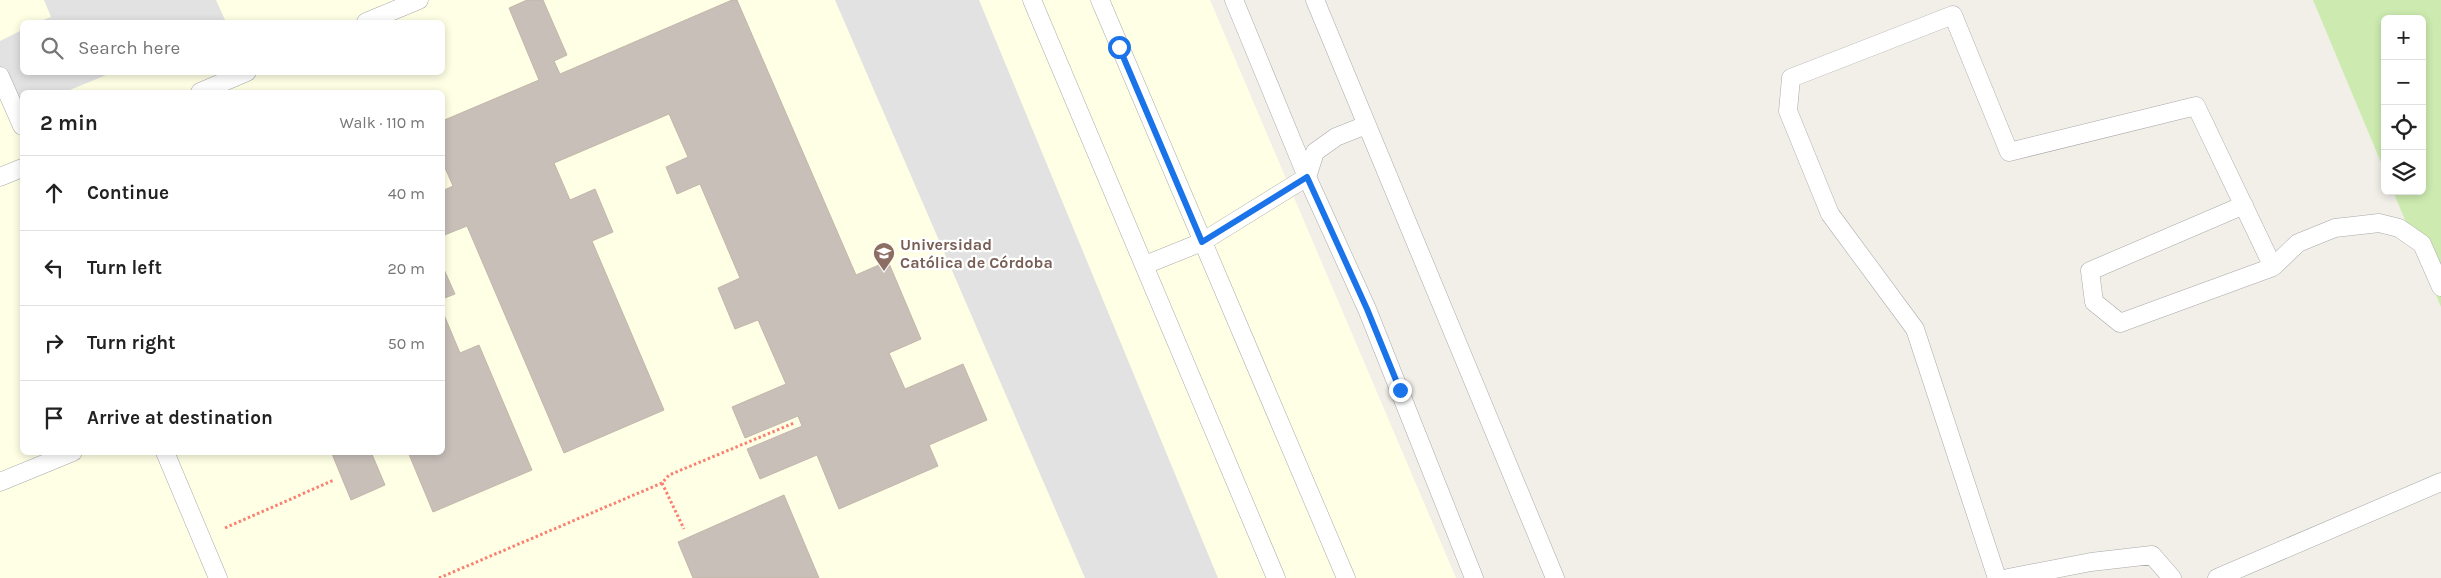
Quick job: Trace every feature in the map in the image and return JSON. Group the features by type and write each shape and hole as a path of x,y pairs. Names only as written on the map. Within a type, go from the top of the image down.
{"lane":[{"path":"371,20 419,0"},
{"path":"1032,0 1276,578"},
{"path":"1100,0 1346,578"},
{"path":"1234,0 1307,177 1367,309 1474,578"},
{"path":"1315,0 1555,578"},
{"path":"1997,578 1915,328 1830,214 1788,111 1790,78 1952,15 2008,152 2196,106 2273,267"},
{"path":"205,90 240,75"},
{"path":"0,76 20,121"},
{"path":"1145,265 1202,242 1307,177 1314,152 1336,137 1366,125"},
{"path":"0,177 20,169"},
{"path":"2244,205 2090,271 2094,302 2120,323 2273,267 2298,243 2335,228 2379,222 2399,228 2422,244 2441,287"},
{"path":"0,482 66,455"},
{"path":"166,455 218,578"},
{"path":"2217,578 2441,482"},
{"path":"2008,578 2091,562 2152,555 2172,578"}],"path":[{"path":"439,578 662,483 669,474 794,423"},
{"path":"201,538 334,480"},
{"path":"662,483 684,529"}],"shaded area":[{"name":"Universidad Católica de Córdoba","path":"0,0 1210,0 1456,578 0,578"},
{"path":"44,0 216,0 225,20 43,20 51,17"},
{"path":"835,0 979,0 1218,578 1085,578"},
{"path":"20,31 20,75 106,75 70,90 20,90 20,107 0,76 0,41"}],"green space":[{"path":"2313,0 2441,0 2441,307 2395,195 2426,195 2426,15 2381,15 2381,162"}],"building":[{"path":"527,0 543,0 567,55 554,61 560,74 732,0 737,0 856,275 888,261 921,339 889,353 905,389 963,364 987,420 929,445 938,466 839,509 817,455 760,479 747,449 802,426 798,416 745,438 732,407 786,384 758,320 735,329 718,288 740,278 700,184 677,194 666,167 688,157 669,114 554,163 570,200 595,189 613,232 592,241 664,410 564,453 467,226 445,235 445,190 453,186 445,168 445,120 539,80 509,8"},
{"path":"445,272 455,294 445,298"},
{"path":"445,317 460,353 479,345 532,470 433,512 409,455 445,455"},
{"path":"332,455 372,455 385,485 351,500"},
{"path":"784,495 819,578 693,578 678,542"}],"place":[{"name":"Universidad Católica de Córdoba","path":"884,272"}],"route":[{"path":"1119,47 1202,242 1307,177 1367,309 1400,390"}]}
